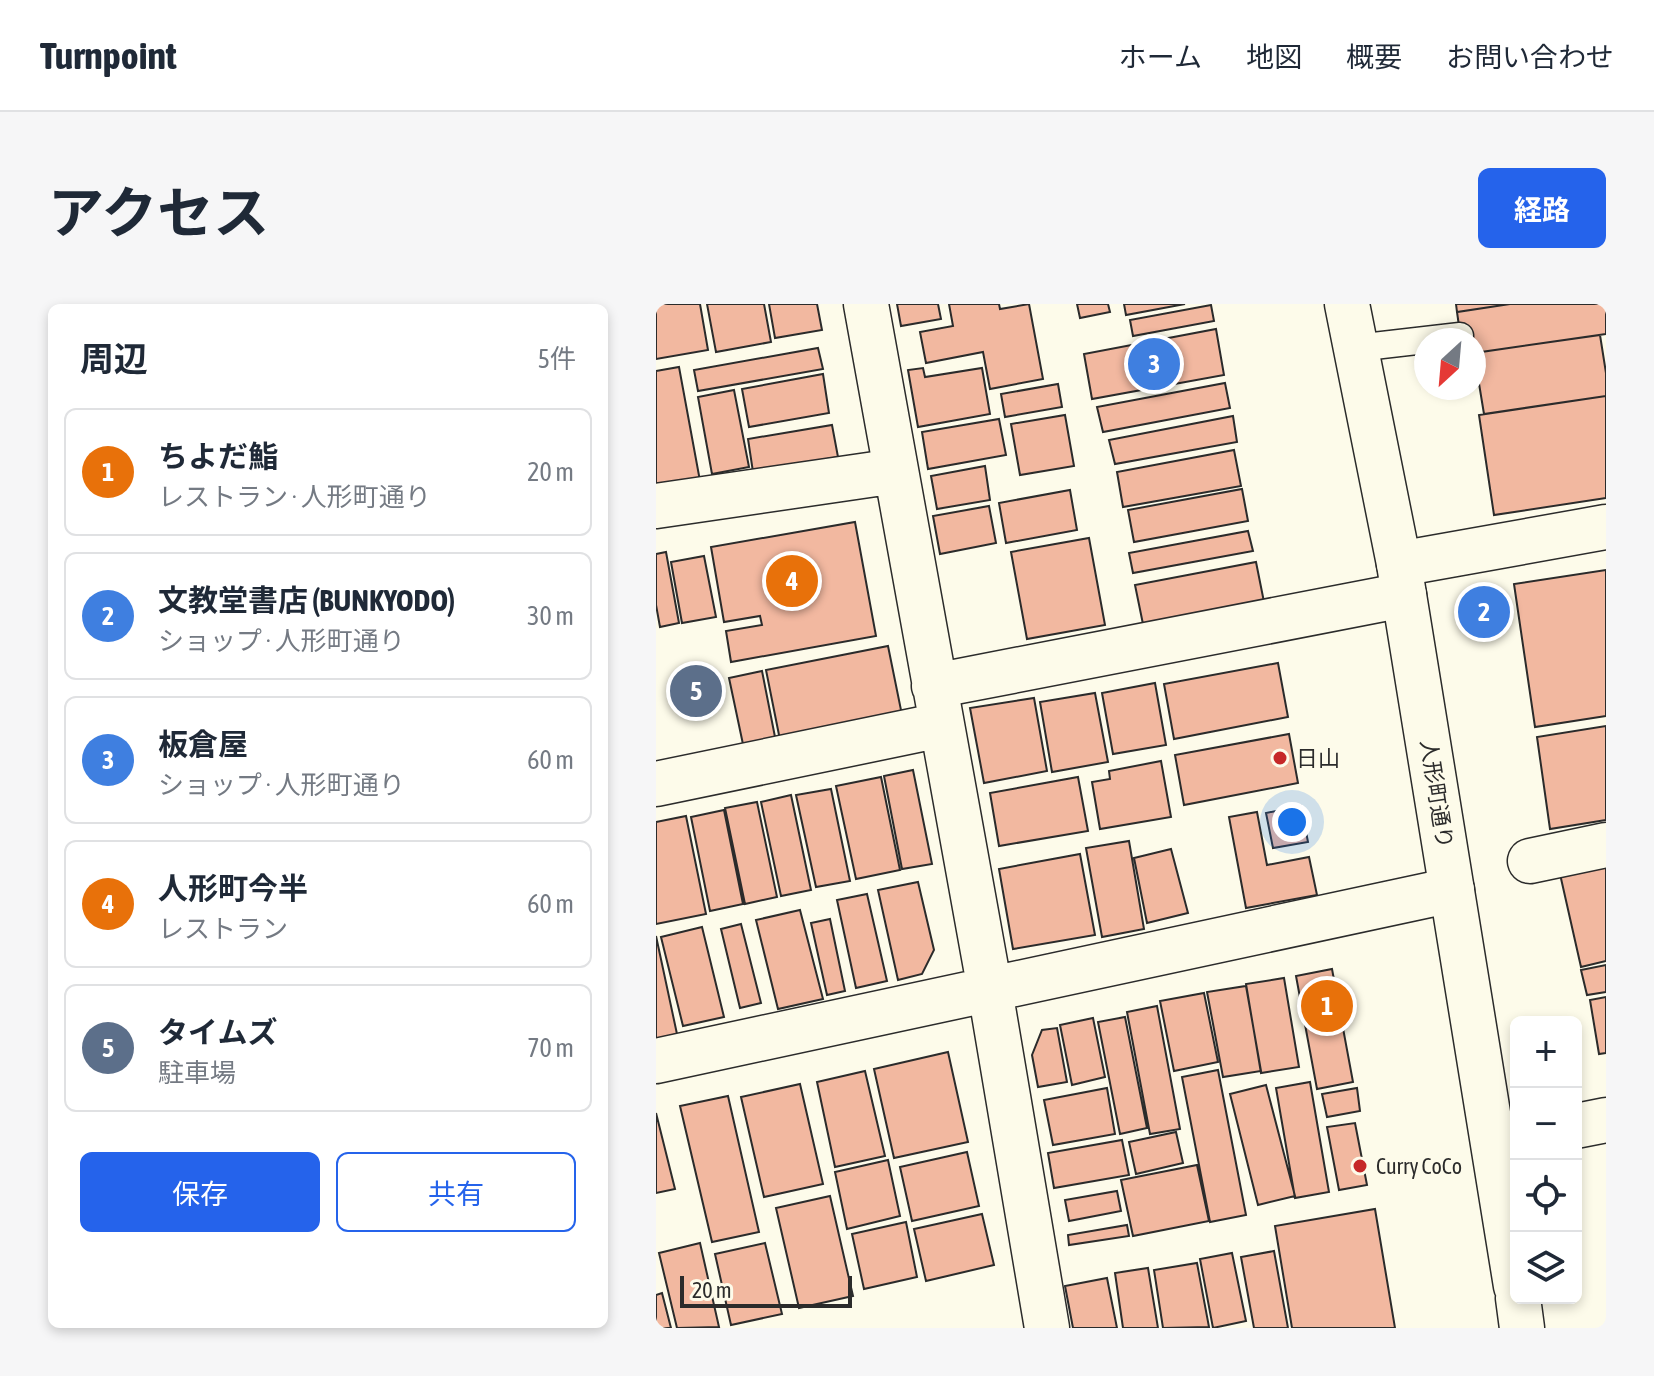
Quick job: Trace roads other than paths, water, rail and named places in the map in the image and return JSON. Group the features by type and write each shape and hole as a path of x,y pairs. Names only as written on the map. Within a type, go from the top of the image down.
{"street":[{"path":"866,304 990,990 1047,1328"},
{"name":"人形町通り","path":"1347,304 1402,580 1452,890 1504,1133 1512,1232"},
{"path":"656,506 896,471"},
{"path":"656,784 1606,527"},
{"path":"1530,861 1606,845"},
{"path":"656,1061 1452,890"},
{"path":"1582,1125 1606,1120"},
{"path":"1519,1304 1522,1328"}],"lane":[{"path":"1356,348 1414,341"}],"place":[{"name":"板倉屋","path":"1154,364"},
{"name":"人形町今半","path":"792,581"},
{"name":"文教堂書店 (BUNKYODO)","path":"1484,612"},
{"name":"タイムズ","path":"696,691"},
{"name":"日山","path":"1280,758"},
{"name":"ちよだ鮨","path":"1327,1006"},
{"name":"Curry CoCo","path":"1360,1166"}]}
